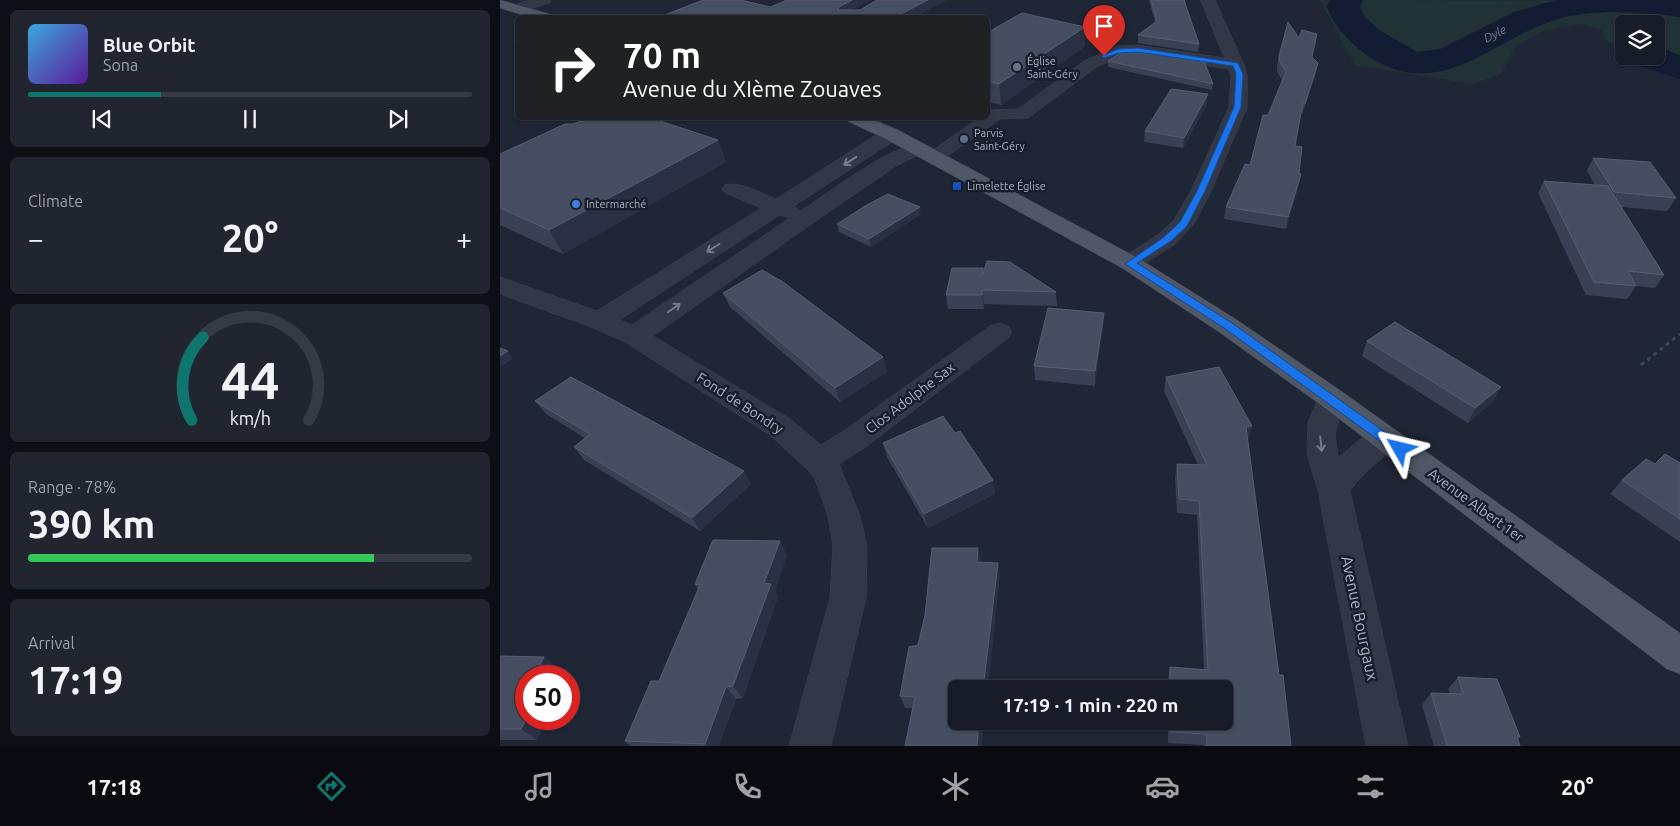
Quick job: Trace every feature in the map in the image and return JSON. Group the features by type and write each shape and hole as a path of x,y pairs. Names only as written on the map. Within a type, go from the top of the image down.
{"main road":[{"path":"500,3 538,15"},
{"name":"Avenue Albert 1er","path":"872,123 1130,264 1228,326 1331,398 1680,656"}],"street":[{"path":"517,9 544,0"},
{"path":"1130,264 1167,239 1183,224 1197,199 1238,107 1240,82 1236,65 1208,0"},
{"path":"990,117 996,114 1022,114 1090,64 1118,51 1138,50 1236,65"},
{"path":"634,336 889,162 925,153 985,120"},
{"path":"600,321 778,208 872,123"},
{"path":"732,189 806,217"},
{"name":"Fond de Bondry","path":"500,285 600,321 634,336 780,427 819,461 829,475 838,497 850,546 848,598 810,746"},
{"name":"Clos Adolphe Sax","path":"819,461 856,438 999,332"},
{"name":"Avenue Bourgaux","path":"1331,398 1322,420 1320,436 1323,461 1334,490 1387,746"},
{"path":"1334,490 1348,468 1384,438"}],"path":[{"path":"1641,365 1680,334"}],"shaded area":[{"path":"1320,0 1680,1 1680,77 1652,65 1665,65 1665,15 1615,15 1615,45 1603,38 1602,30 1580,24 1542,31 1515,47 1501,74 1473,84 1355,65"}],"building":[{"path":"703,0 741,0 770,7 787,0 852,0 839,7 838,10 860,10 877,0 928,0 899,15 665,15"},
{"path":"1151,0 1184,0 1199,44 1138,35 1157,21"},
{"path":"1022,13 1085,27 999,84 990,82 990,31"},
{"path":"1288,22 1299,38 1302,30 1317,34 1312,57 1318,63 1305,104 1303,102 1295,146 1302,147 1299,173 1301,174 1288,217 1226,207 1245,164 1250,165 1263,115 1268,115 1286,72 1279,61 1279,56"},
{"path":"1138,51 1204,61 1213,84 1108,61 1122,52"},
{"path":"1171,89 1208,94 1184,138 1145,131"},
{"name":"Intermarché","path":"583,120 657,120 718,140 549,230 500,208 500,154 565,124 573,124"},
{"path":"1593,158 1650,162 1676,198 1614,192"},
{"path":"1544,181 1608,186 1664,275 1628,271 1636,286 1594,282"},
{"path":"888,194 920,207 869,239 837,224 865,206"},
{"path":"987,261 1010,262 1056,292 982,290 982,295 946,295 952,268 983,268 983,274"},
{"path":"762,270 783,282 883,357 835,388 723,293"},
{"path":"1048,308 1104,313 1095,371 1034,366"},
{"path":"1395,322 1501,387 1475,408 1367,341"},
{"path":"500,348 508,351 500,356"},
{"path":"1219,367 1252,426 1246,427 1279,675 1283,675 1291,746 1207,746 1206,734 1170,732 1170,730 1233,730 1233,680 1170,680 1170,667 1208,670 1199,501 1179,499 1177,464 1207,465 1166,377"},
{"path":"571,377 744,471 692,518 574,447 590,434 535,401"},
{"path":"943,416 955,433 960,431 993,480 924,514 883,443"},
{"path":"1665,454 1680,463 1680,519 1622,480 1646,459 1655,464"},
{"path":"713,540 780,541 764,583 771,584 733,686 726,687 705,744 625,741 651,681 659,681 700,585 695,584"},
{"path":"932,548 978,548 977,562 998,563 984,680 948,680 948,730 978,730 977,746 905,746 915,697 900,696 909,647 918,645 925,615"},
{"path":"500,656 544,657 540,665 515,665 515,729 500,729"},
{"path":"1458,677 1497,679 1520,737 1517,737 1520,746 1447,746 1431,693 1463,694"}],"waterway":[{"name":"Dyle","path":"1347,0 1343,6 1353,24 1366,38 1398,58 1417,63 1436,62 1453,56 1526,19 1564,8 1602,3 1641,3 1680,7"},
{"name":"Dyle","path":"1665,62 1680,67"}],"place":[{"name":"Église Saint-Géry","path":"1017,67"},
{"name":"Parvis Saint-Géry","path":"964,139"},
{"name":"Limelette Église","path":"957,186"},
{"name":"Intermarché","path":"576,204"}],"route":[{"path":"1104,56 1118,51 1138,50 1236,65 1239,74 1238,107 1213,160 1201,191 1183,224 1167,239 1130,264 1228,326 1400,449"}]}
